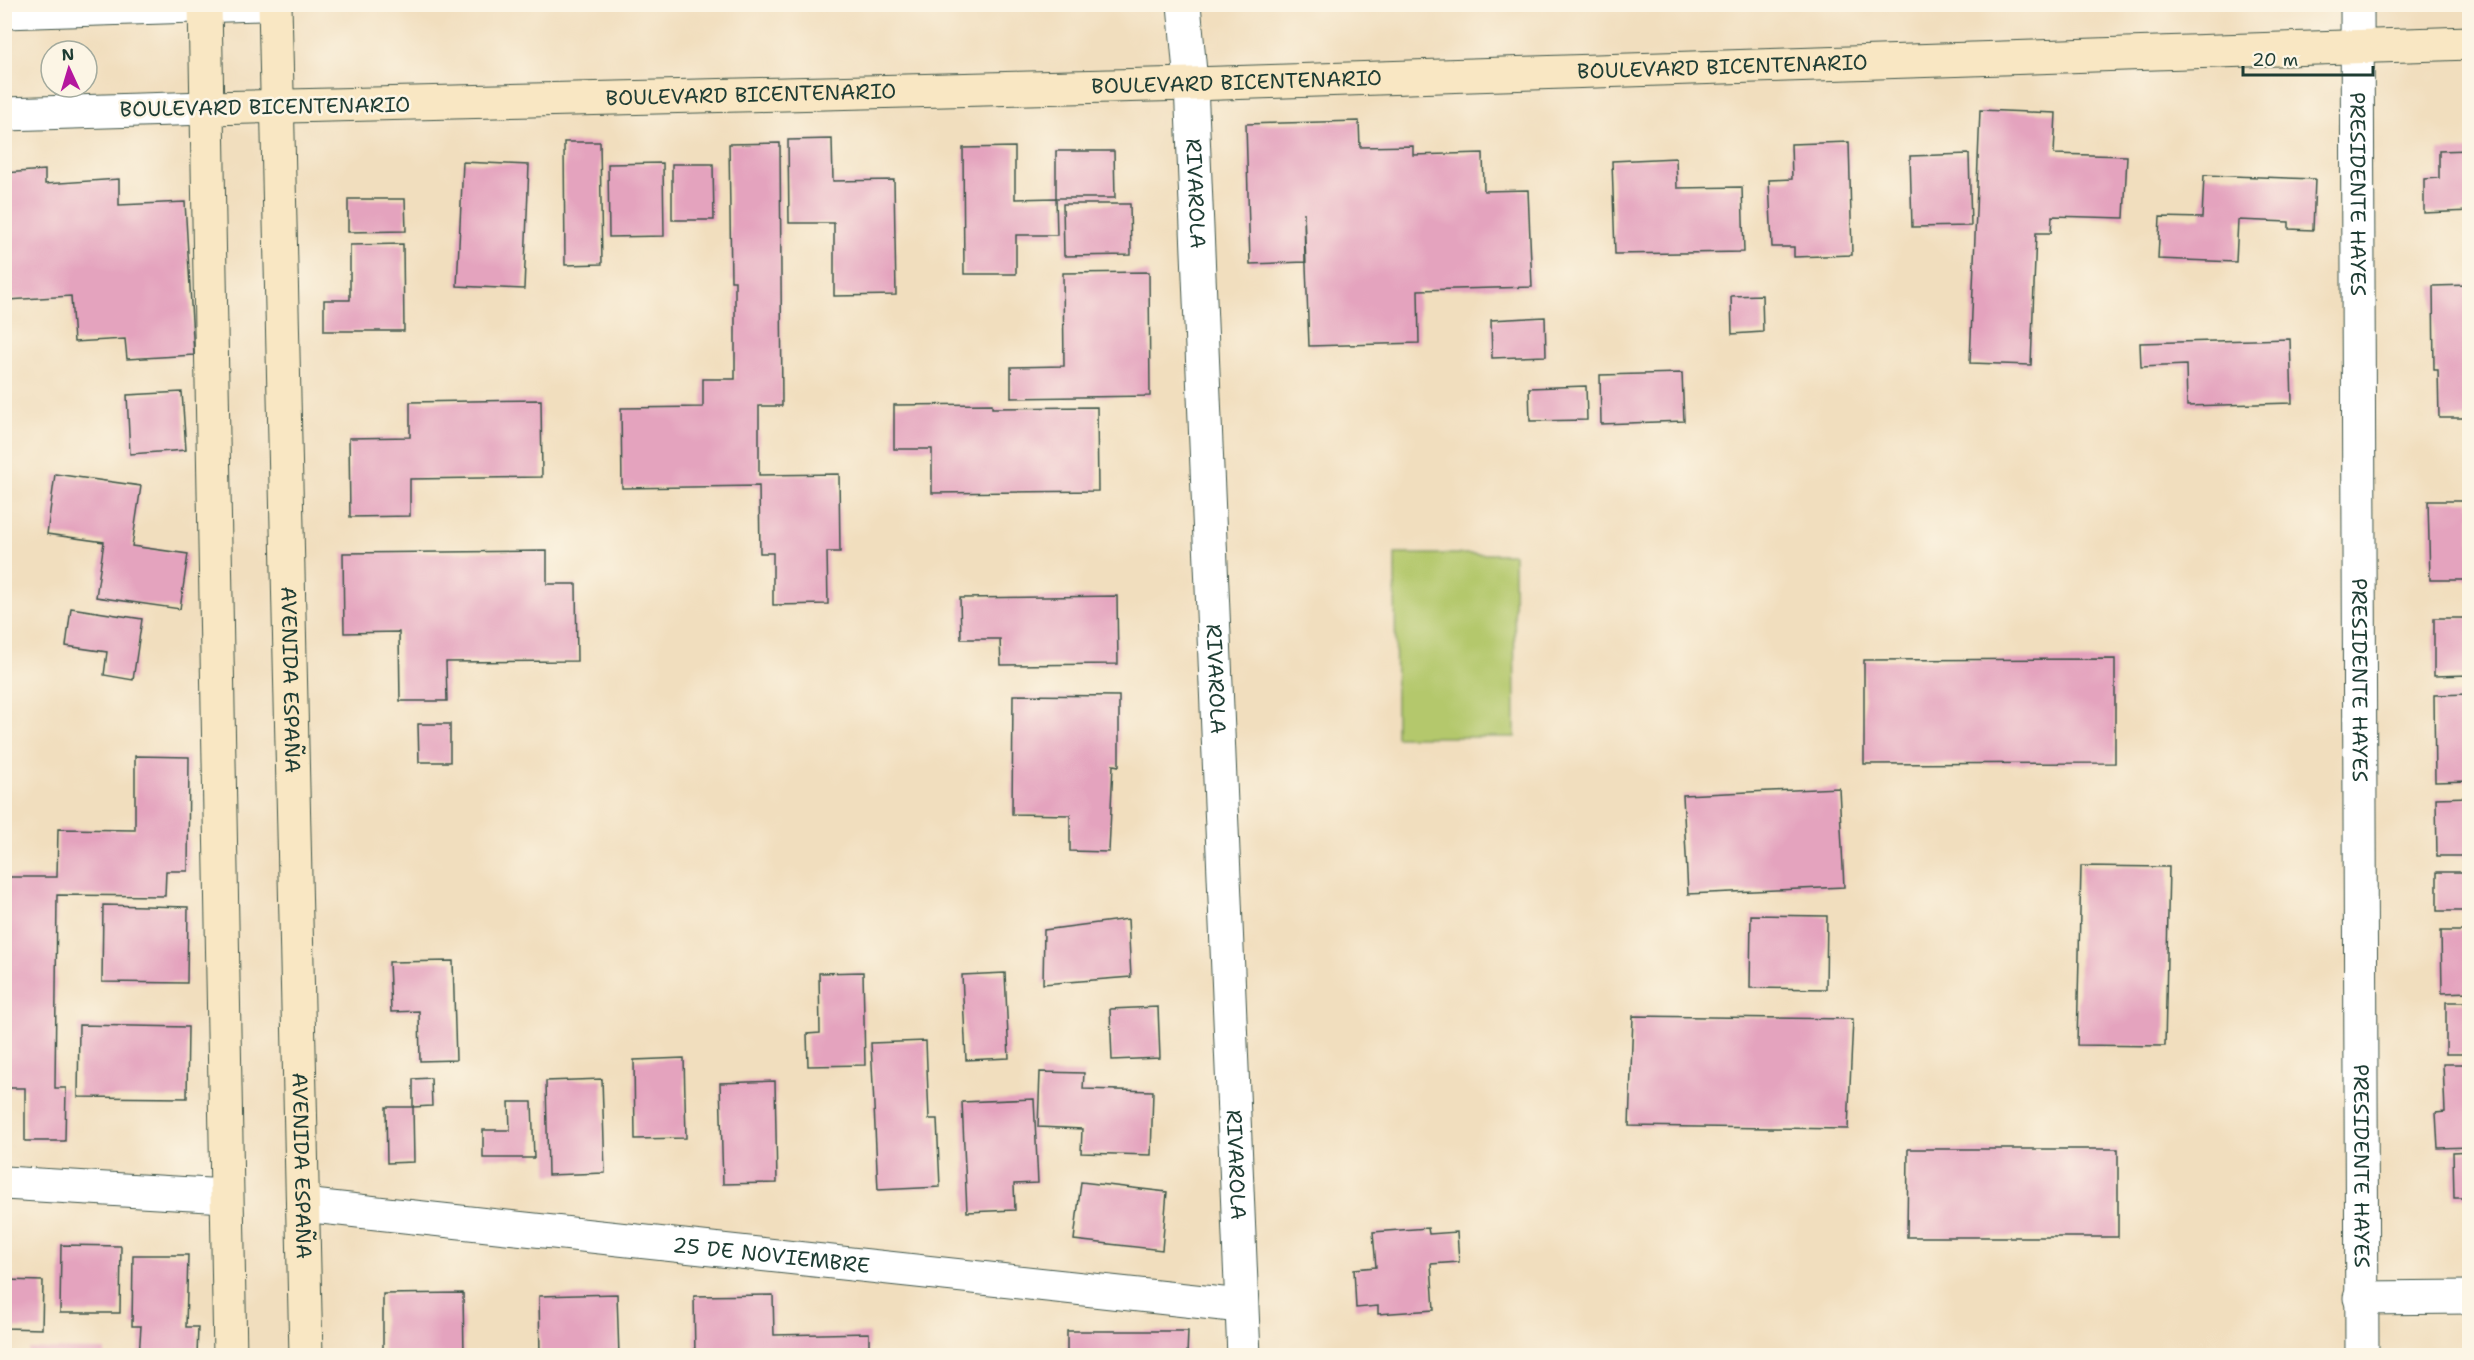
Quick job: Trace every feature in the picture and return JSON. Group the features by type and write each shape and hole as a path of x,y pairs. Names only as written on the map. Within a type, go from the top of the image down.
{"street":[{"path":"4,12 259,4"},
{"name":"AVENIDA ESPAÑA","path":"275,4 306,1356"},
{"name":"RIVAROLA","path":"1184,4 1191,84 1244,1356"},
{"name":"PRESIDENTE HAYES","path":"2357,4 2362,1356"},
{"path":"205,5 230,1356"},
{"name":"BOULEVARD BICENTENARIO","path":"4,114 1191,84 2469,43"},
{"path":"4,1183 226,1197"},
{"name":"25 DE NOVIEMBRE","path":"303,1205 1241,1306"},
{"path":"2360,1298 2469,1298"}],"green space":[{"path":"1395,554 1514,554 1515,737 1396,737"}],"building":[{"path":"1980,110 2056,113 2054,154 2127,156 2124,218 2052,216 2051,233 2036,233 2031,365 1970,363"},
{"path":"1359,121 1360,147 1413,146 1413,155 1483,153 1484,191 1528,190 1532,287 1418,290 1419,343 1309,346 1304,212 1305,262 1250,264 1246,124"},
{"path":"832,139 833,181 894,180 896,295 834,296 834,223 789,223 788,140"},
{"path":"564,142 600,142 602,264 565,265"},
{"path":"1849,142 1852,255 1794,257 1794,247 1772,247 1769,180 1792,179 1791,144"},
{"path":"780,143 782,406 759,406 759,475 839,474 840,552 827,552 828,604 773,605 773,553 760,553 759,486 622,488 621,408 703,407 703,379 735,379 735,281 731,281 729,144"},
{"path":"1015,147 1015,199 1056,198 1057,235 1016,235 1016,274 964,274 963,148"},
{"path":"2470,150 2470,211 2424,213 2424,179 2439,178 2439,151"},
{"path":"1056,151 1114,151 1115,198 1056,198"},
{"path":"1969,154 1971,226 1912,227 1910,156"},
{"path":"1676,158 1677,188 1742,187 1744,252 1615,254 1612,161"},
{"path":"463,162 529,165 524,289 457,286"},
{"path":"663,163 664,236 609,237 608,164"},
{"path":"672,164 713,164 714,220 672,220"},
{"path":"45,170 45,184 119,179 119,205 185,202 194,355 127,359 125,339 74,342 71,296 8,300 4,266 4,173"},
{"path":"2204,175 2315,179 2313,230 2289,229 2289,222 2238,220 2236,262 2158,259 2160,217 2202,218"},
{"path":"348,199 405,199 406,231 348,232"},
{"path":"1063,204 1130,204 1131,255 1064,256"},
{"path":"403,244 404,331 324,331 324,300 350,300 350,245"},
{"path":"1149,272 1150,396 1011,398 1011,367 1064,366 1063,273"},
{"path":"2470,285 2470,418 2439,418 2438,370 2434,370 2433,286"},
{"path":"1762,295 1763,332 1732,334 1731,296"},
{"path":"1545,317 1546,356 1492,358 1491,320"},
{"path":"2290,339 2292,403 2187,406 2186,365 2141,367 2140,343"},
{"path":"1682,373 1684,421 1601,424 1600,375"},
{"path":"1586,386 1587,420 1530,421 1529,388"},
{"path":"182,392 186,450 130,454 127,395"},
{"path":"541,400 542,477 410,479 410,516 350,517 349,438 410,437 410,402"},
{"path":"992,404 992,408 1097,407 1098,491 932,493 932,449 894,449 894,405"},
{"path":"55,474 141,486 132,546 188,554 180,609 96,597 104,542 47,534"},
{"path":"2428,501 2470,501 2470,580 2430,580"},
{"path":"547,551 547,584 576,584 577,661 446,662 447,701 400,701 399,632 344,633 343,553"},
{"path":"1117,596 1118,664 1001,665 1000,639 961,639 960,598"},
{"path":"71,608 142,619 133,680 104,675 107,652 66,646"},
{"path":"2434,618 2470,618 2470,675 2434,676"},
{"path":"2115,659 2115,763 1864,764 1864,660"},
{"path":"2470,694 2470,781 2435,782 2434,695"},
{"path":"1013,695 1119,696 1119,766 1113,765 1109,852 1070,851 1070,815 1012,814"},
{"path":"418,724 450,724 450,762 419,762"},
{"path":"135,756 189,757 188,871 166,871 165,896 57,895 55,1088 66,1088 65,1141 25,1141 25,1088 4,1088 4,877 57,877 58,829 135,830"},
{"path":"1839,788 1844,887 1688,894 1683,795"},
{"path":"2470,797 2470,911 2437,911 2437,872 2465,872 2465,856 2437,856 2436,798"},
{"path":"2081,866 2169,867 2165,1046 2077,1045"},
{"path":"103,905 188,907 187,983 102,982"},
{"path":"1751,915 1827,916 1826,989 1750,988"},
{"path":"1128,919 1131,977 1043,984 1044,930"},
{"path":"2441,931 2470,931 2470,992 2442,993"},
{"path":"453,961 456,1060 420,1061 419,1011 391,1012 389,962"},
{"path":"863,972 865,1065 808,1066 807,1034 820,1033 819,973"},
{"path":"1005,973 1009,1058 966,1060 962,975"},
{"path":"2446,1002 2470,1002 2470,1054 2446,1054"},
{"path":"1158,1007 1160,1058 1112,1060 1110,1009"},
{"path":"1633,1016 1853,1019 1848,1129 1629,1126"},
{"path":"79,1025 188,1027 187,1098 78,1097"},
{"path":"926,1041 929,1119 937,1119 940,1187 878,1190 871,1043"},
{"path":"684,1058 686,1138 635,1139 634,1060"},
{"path":"2443,1064 2470,1064 2470,1147 2438,1148 2436,1113 2445,1112"},
{"path":"1040,1072 1084,1073 1083,1089 1153,1091 1151,1155 1081,1153 1082,1129 1038,1127"},
{"path":"431,1078 432,1106 413,1107 413,1079"},
{"path":"602,1079 605,1173 548,1175 546,1081"},
{"path":"775,1081 777,1183 723,1184 720,1083"},
{"path":"1034,1099 1038,1183 1014,1184 1015,1210 967,1212 962,1102"},
{"path":"509,1102 532,1102 534,1158 483,1158 483,1130 510,1130"},
{"path":"386,1107 413,1107 414,1162 387,1163"},
{"path":"1908,1149 2118,1149 2118,1237 1907,1237"},
{"path":"2470,1151 2470,1198 2454,1198 2453,1152"},
{"path":"1081,1182 1167,1192 1162,1250 1074,1240"},
{"path":"1428,1228 1429,1234 1457,1232 1459,1262 1431,1264 1434,1310 1378,1314 1378,1306 1356,1308 1354,1269 1376,1267 1373,1232"},
{"path":"61,1245 121,1246 120,1313 60,1313"},
{"path":"133,1255 188,1255 186,1327 198,1327 197,1356 139,1356 141,1326 132,1326"},
{"path":"4,1280 43,1281 42,1329 4,1328"},
{"path":"463,1293 464,1356 383,1356 383,1294"},
{"path":"617,1294 619,1356 540,1356 539,1296"},
{"path":"773,1295 774,1335 869,1333 869,1356 695,1356 694,1296"},
{"path":"1067,1331 1188,1331 1187,1356 1067,1356"},
{"path":"29,1349 105,1350 105,1356 29,1356"}]}
